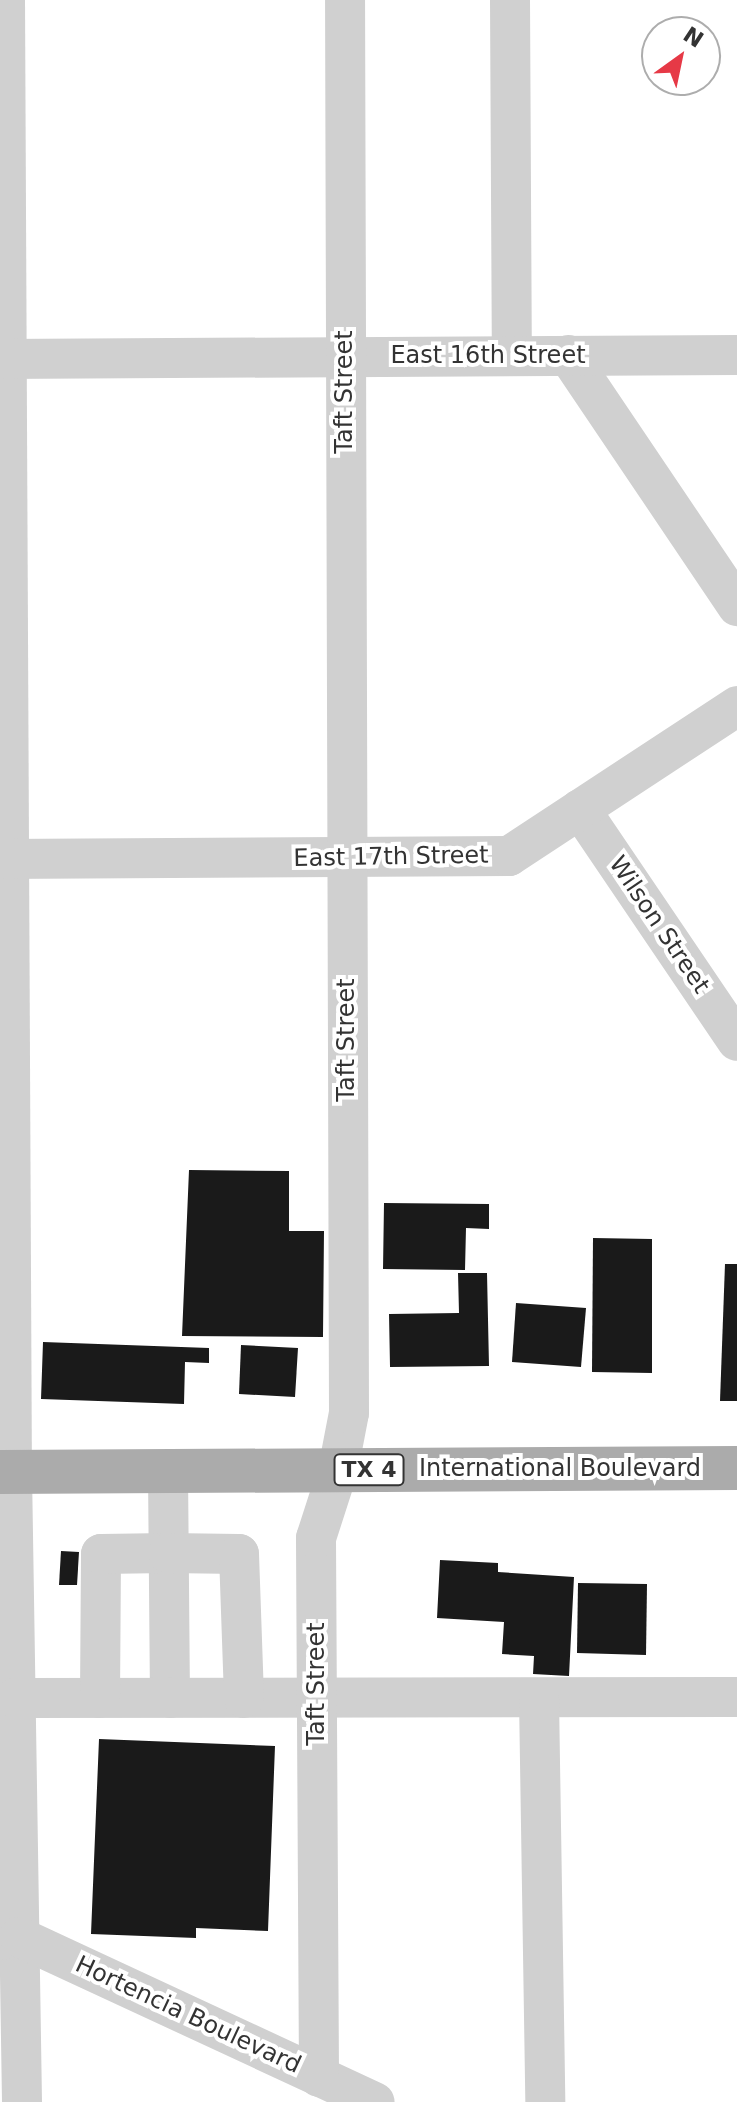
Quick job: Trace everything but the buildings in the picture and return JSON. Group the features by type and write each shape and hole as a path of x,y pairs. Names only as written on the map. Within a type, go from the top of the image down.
{"main road":[{"name":"International Boulevard","path":"6,1472 737,1468"}],"street":[{"path":"5,0 6,1472 15,1698 9,1938 22,2102"},
{"name":"Taft Street","path":"319,2077 316,1538 338,1470 349,1413 345,0"},
{"path":"510,0 512,356"},
{"path":"568,355 737,606"},
{"name":"East 16th Street","path":"4,359 737,355"},
{"name":"East 17th Street","path":"5,859 509,856 737,706"},
{"name":"Wilson Street","path":"580,809 737,1041"},
{"path":"168,1471 170,1698"},
{"path":"100,1698 101,1554 168,1553 239,1554 244,1698"},
{"path":"15,1698 737,1697"},
{"path":"539,1698 545,2102"},
{"name":"Hortencia Boulevard","path":"9,1938 375,2102"}]}
